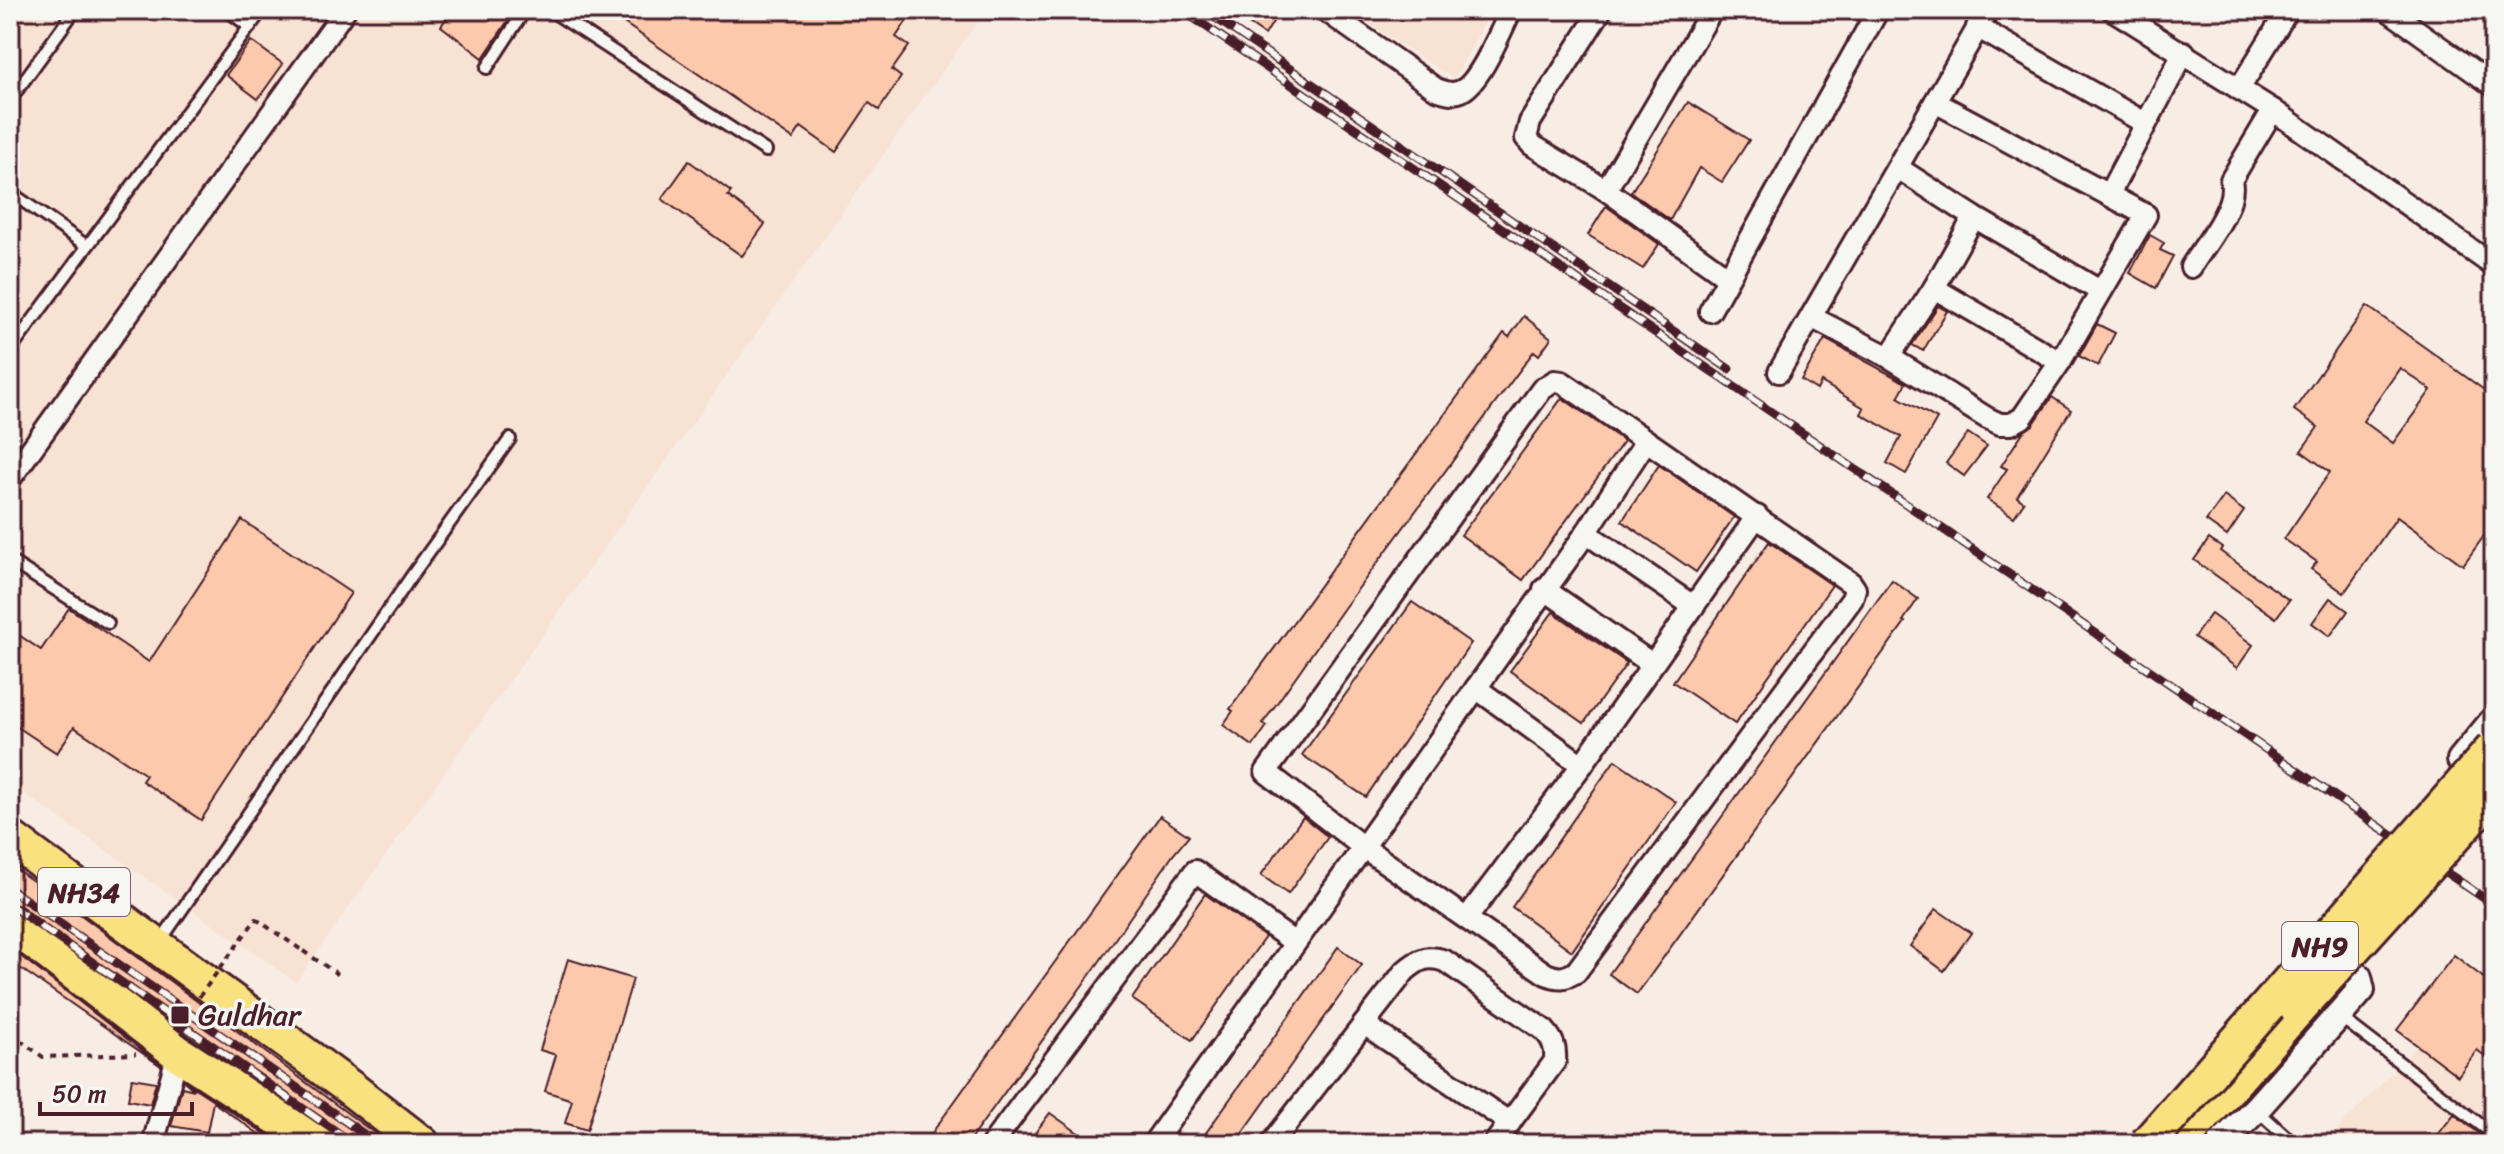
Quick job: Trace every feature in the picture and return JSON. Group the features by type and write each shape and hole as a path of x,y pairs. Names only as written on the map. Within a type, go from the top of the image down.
{"highway":[{"name":"NH9","path":"2147,1144 2494,748"},
{"name":"NH9","path":"2179,1144 2494,790"},
{"name":"NH34","path":"10,838 422,1144"},
{"name":"NH34","path":"10,923 178,1053 318,1144"}],"street":[{"path":"10,479 345,10"},
{"path":"1325,10 1436,89 1451,94 1462,91 1474,81 1511,10"},
{"path":"1601,10 1530,122 1526,138 1532,145 1606,190 1727,277"},
{"path":"1606,190 1712,10"},
{"path":"1710,311 1878,10"},
{"path":"2113,10 2273,110 2494,266"},
{"path":"2239,89 2288,10"},
{"path":"2388,10 2494,86"},
{"path":"1779,372 1982,18 2145,123"},
{"path":"2109,194 2184,52"},
{"path":"1811,317 1889,357 2000,424 2011,424 2022,418 2060,362 2146,215 1935,102"},
{"path":"2191,267 2231,203 2234,190 2231,180 2273,110"},
{"path":"1898,168 2100,291"},
{"path":"1889,357 1934,288 1974,217"},
{"path":"1934,288 2060,362"},
{"path":"1562,382 1646,441 1757,516 1851,583 1855,589 1852,599 1576,972 1558,979 1546,974 1363,847 1266,772 1542,389 1549,383 1562,382"},
{"path":"1153,1144 1586,533 1646,441"},
{"path":"1467,918 1582,765 1757,516"},
{"path":"1586,533 1693,606"},
{"path":"1544,589 1652,664"},
{"path":"1476,688 1582,765"},
{"path":"2494,720 2461,760 2494,790"},
{"path":"992,1144 1195,871 1295,943"},
{"path":"2129,1144 2302,949 2334,953 2358,977 2361,990 2221,1144"},
{"path":"1271,1144 1405,971 1418,961 1432,956 1445,961 1544,1030 1556,1049 1555,1061 1494,1144"},
{"path":"1364,1024 1510,1123"},
{"path":"153,1144 178,1053"}],"lane":[{"path":"10,100 75,10"},
{"path":"227,10 250,27"},
{"path":"10,351 262,10"},
{"path":"487,68 525,10"},
{"path":"550,10 766,151"},
{"path":"10,192 87,246"},
{"path":"157,945 510,439"},
{"path":"10,561 108,623"},
{"path":"2337,1015 2494,1135"},
{"path":"2256,1109 2294,1144"}],"path":[{"path":"199,997 256,919 339,975"},
{"path":"10,1033 43,1057 143,1054"}],"shaded area":[{"path":"10,10 986,10 296,982 10,784"},
{"path":"1348,10 1492,10 1454,79"},
{"path":"2494,966 2494,1144 2324,1144"}],"building":[{"path":"452,10 515,10 483,58 441,26"},
{"path":"605,10 914,10 896,37 909,46 892,70 901,77 879,110 869,103 836,152 801,127 793,139"},
{"path":"1249,10 1280,10 1265,35 1243,20"},
{"path":"251,41 283,64 258,99 226,75"},
{"path":"1688,102 1749,140 1722,182 1699,168 1670,220 1631,192"},
{"path":"689,161 731,192 728,196 765,224 742,256 662,199"},
{"path":"1606,206 1659,244 1643,269 1588,235"},
{"path":"2150,235 2164,243 2160,250 2173,256 2156,288 2130,273"},
{"path":"1938,306 1947,311 1923,351 1912,345"},
{"path":"2367,306 2494,397 2494,522 2463,565 2397,517 2344,593 2311,569 2317,562 2284,539 2330,472 2301,451 2318,427 2294,410","holes":["2400,368 2431,390 2393,443 2363,421"]},
{"path":"1524,316 1551,338 1539,355 1534,351 1344,608 1263,723 1267,726 1253,746 1223,725 1233,711 1230,709 1504,333 1509,337"},
{"path":"2097,324 2115,333 2098,366 2079,356"},
{"path":"1825,339 1906,383 1898,397 1937,419 1906,474 1887,463 1901,437 1861,414 1864,408 1821,382 1817,390 1801,380"},
{"path":"2052,397 2071,410 2017,497 2024,502 2014,517 1987,499 2007,469 2001,466 2023,432 2033,425"},
{"path":"1562,398 1624,441 1523,580 1461,535"},
{"path":"1968,433 1987,446 1964,476 1946,463"},
{"path":"1659,465 1734,517 1696,572 1622,521"},
{"path":"2224,496 2244,511 2227,536 2206,521"},
{"path":"242,520 351,593 201,820 142,781 146,775 74,727 57,753 10,722 10,629 41,650 69,608 149,662"},
{"path":"2209,539 2222,548 2220,551 2289,600 2276,618 2194,560"},
{"path":"1769,542 1832,585 1735,724 1673,682"},
{"path":"1892,580 1918,599 1905,622 1637,994 1609,974"},
{"path":"2330,598 2348,611 2330,636 2312,623"},
{"path":"1412,602 1471,643 1366,797 1302,755"},
{"path":"1553,612 1627,663 1584,723 1510,671"},
{"path":"2211,614 2253,645 2237,668 2194,637"},
{"path":"1615,760 1676,802 1572,951 1512,907"},
{"path":"1160,816 1189,836 1095,968 967,1144 924,1144"},
{"path":"1303,817 1328,837 1288,894 1261,875"},
{"path":"10,865 389,1144 338,1144 329,1127 190,1037 22,907 10,903"},
{"path":"1205,894 1265,937 1192,1040 1132,999"},
{"path":"1936,909 1971,933 1944,971 1910,946"},
{"path":"1338,947 1362,965 1235,1144 1198,1144"},
{"path":"10,948 161,1065 161,1066 10,961"},
{"path":"2454,955 2494,986 2494,1063 2477,1050 2458,1076 2397,1030"},
{"path":"568,959 633,979 587,1130 565,1123 572,1100 545,1091 556,1055 540,1050"},
{"path":"132,1078 156,1082 150,1104 128,1100"},
{"path":"184,1081 281,1144 273,1144 213,1102 207,1132 171,1126 182,1087 194,1090"},
{"path":"1050,1113 1094,1144 1027,1144"},
{"path":"2454,1114 2489,1141 2494,1144 2431,1144"}],"railway":[{"path":"1182,10 2494,905"},
{"path":"1204,10 1729,369"},
{"path":"10,889 378,1144"},
{"path":"10,905 354,1144"}],"place":[{"name":"Guldhar","path":"180,1015"}]}
